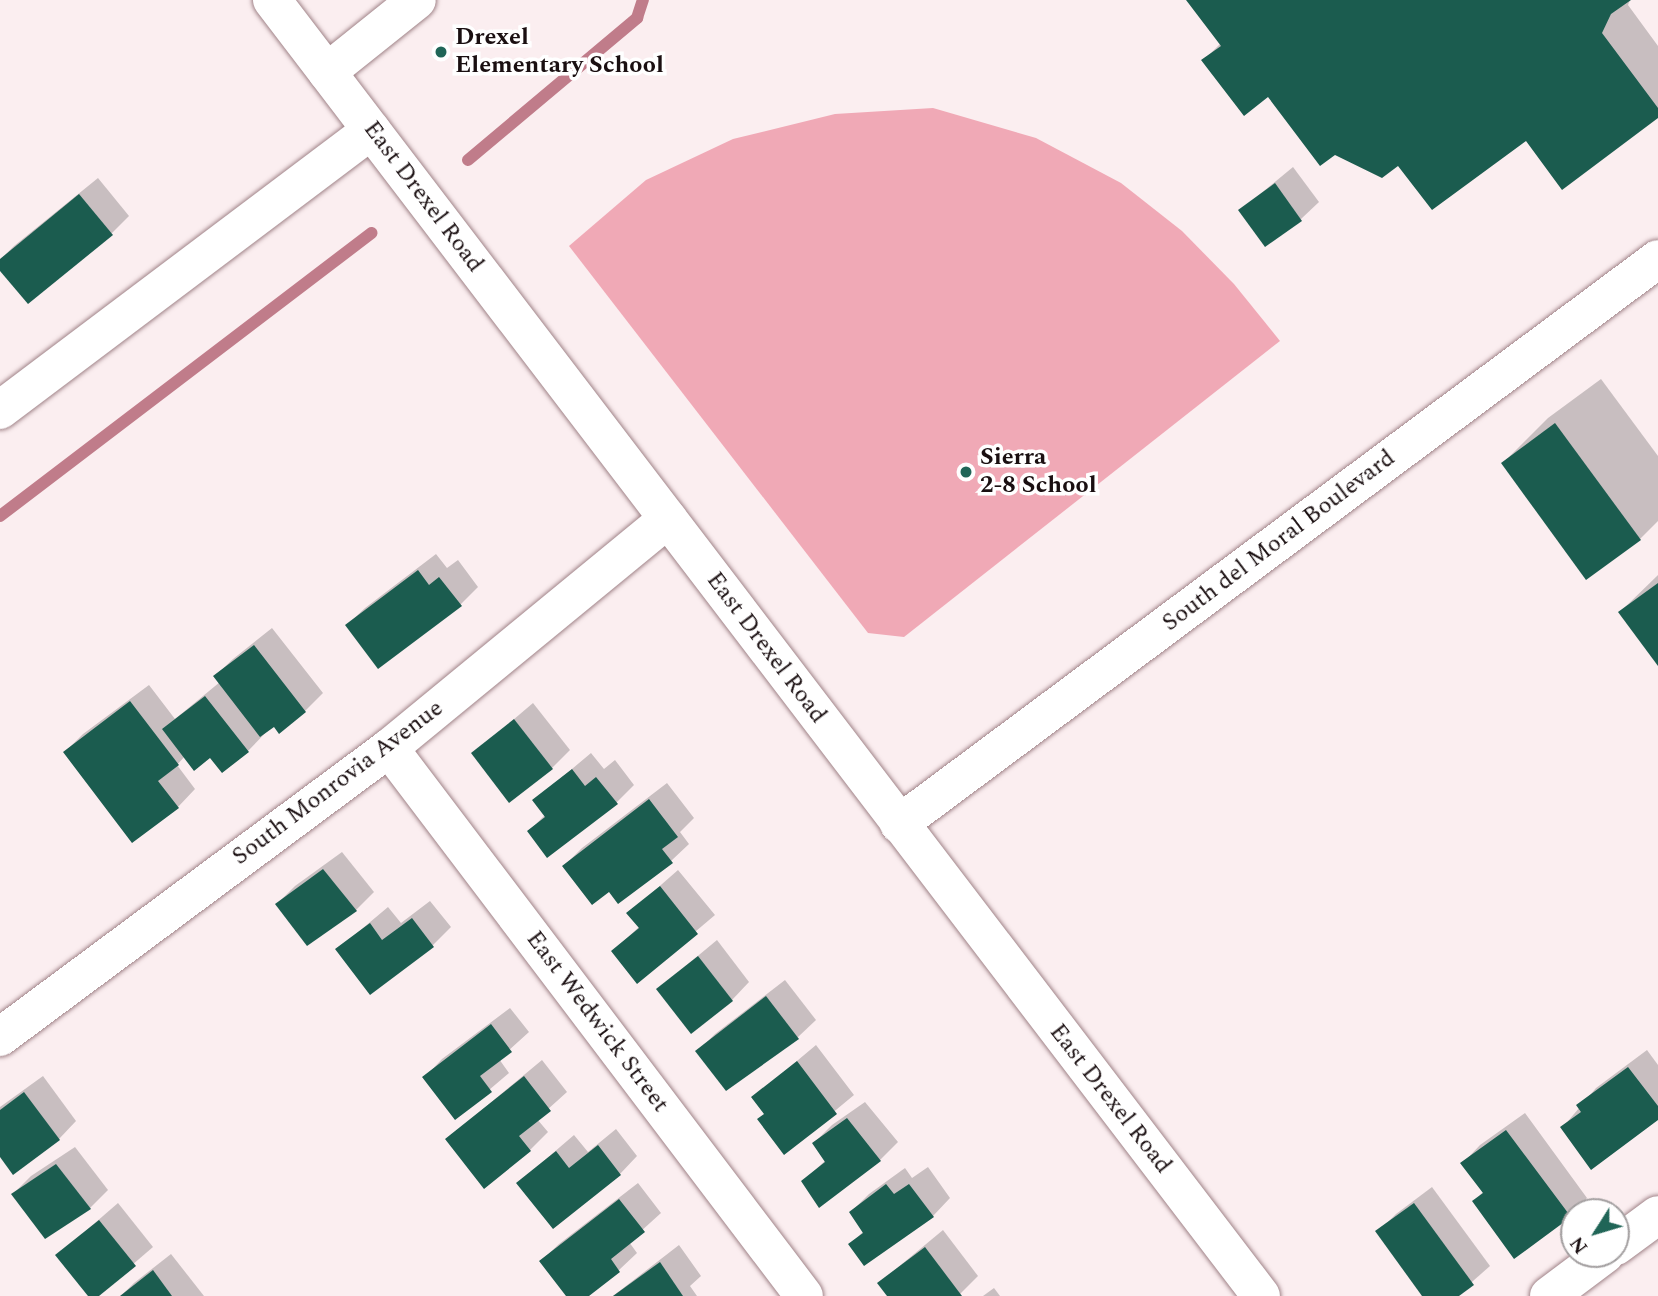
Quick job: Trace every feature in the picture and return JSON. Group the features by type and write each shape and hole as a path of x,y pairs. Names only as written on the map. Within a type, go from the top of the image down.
{"street":[{"name":"East Drexel Road","path":"272,0 1261,1296"},
{"path":"327,72 417,0"},
{"path":"0,410 371,130"},
{"name":"South del Moral Boulevard","path":"899,824 1658,259"},
{"name":"South Monrovia Avenue","path":"0,1037 389,748 668,519"},
{"name":"East Wedwick Street","path":"389,748 804,1296"},
{"path":"1630,1236 1658,1215"},
{"path":"1549,1296 1586,1268"}],"shaded area":[{"path":"933,108 1036,138 1121,183 1182,231 1234,284 1280,341 904,637 868,633 569,246 646,180 733,139 835,114"}],"building":[{"path":"1186,0 1631,0 1611,14 1602,33 1658,108 1658,118 1562,190 1526,141 1432,210 1398,166 1382,178 1335,155 1320,166 1268,97 1244,116 1201,60 1221,46"},
{"path":"1275,183 1302,221 1265,247 1238,210"},
{"path":"79,194 113,235 28,304 0,271 0,259"},
{"path":"1555,423 1641,540 1586,580 1501,463"},
{"path":"418,570 429,585 439,577 462,606 378,669 345,625"},
{"path":"1658,583 1658,666 1618,612"},
{"path":"254,645 306,712 279,734 274,727 260,737 213,676"},
{"path":"205,696 249,752 222,773 210,758 194,771 162,729"},
{"path":"130,701 179,765 158,781 179,808 132,843 63,752"},
{"path":"514,719 553,769 509,803 471,753"},
{"path":"572,769 585,786 596,777 618,804 547,858 527,831 545,817 532,800"},
{"path":"649,799 678,837 662,849 673,863 618,904 609,892 592,905 562,866"},
{"path":"323,869 357,911 307,946 275,904"},
{"path":"660,886 698,934 637,984 611,951 639,928 626,913"},
{"path":"412,918 434,947 370,995 335,949 370,923 382,940"},
{"path":"698,956 733,1001 691,1034 656,989"},
{"path":"766,996 799,1039 726,1091 695,1051"},
{"path":"491,1024 512,1052 480,1076 492,1092 455,1120 422,1077"},
{"path":"797,1061 837,1114 784,1155 757,1119 764,1114 751,1097"},
{"path":"1628,1067 1658,1106 1658,1120 1591,1170 1560,1127 1581,1112 1576,1105"},
{"path":"524,1076 551,1111 519,1136 531,1151 484,1189 445,1139"},
{"path":"24,1092 60,1140 13,1175 0,1157 0,1110"},
{"path":"847,1118 881,1161 819,1208 801,1181 825,1162 812,1143"},
{"path":"1506,1130 1560,1202 1560,1225 1514,1259 1472,1201 1483,1193 1460,1163"},
{"path":"598,1145 621,1175 553,1229 516,1183 556,1151 569,1168"},
{"path":"56,1164 91,1209 45,1239 11,1194"},
{"path":"886,1184 894,1194 909,1184 934,1217 864,1266 848,1244 863,1233 849,1212"},
{"path":"619,1199 645,1232 611,1259 620,1272 589,1296 566,1296 539,1261"},
{"path":"1414,1203 1474,1285 1459,1296 1422,1296 1375,1231"},
{"path":"99,1220 136,1266 99,1296 88,1296 55,1255"},
{"path":"925,1247 962,1296 887,1296 877,1283"},
{"path":"660,1262 683,1296 613,1296"},
{"path":"153,1270 172,1296 120,1296"}],"waterway":[{"path":"468,160 637,18 643,0"},
{"path":"0,516 372,233"}],"place":[{"name":"Drexel Elementary School","path":"441,52"},
{"name":"Sierra 2-8 School","path":"966,472"}]}
